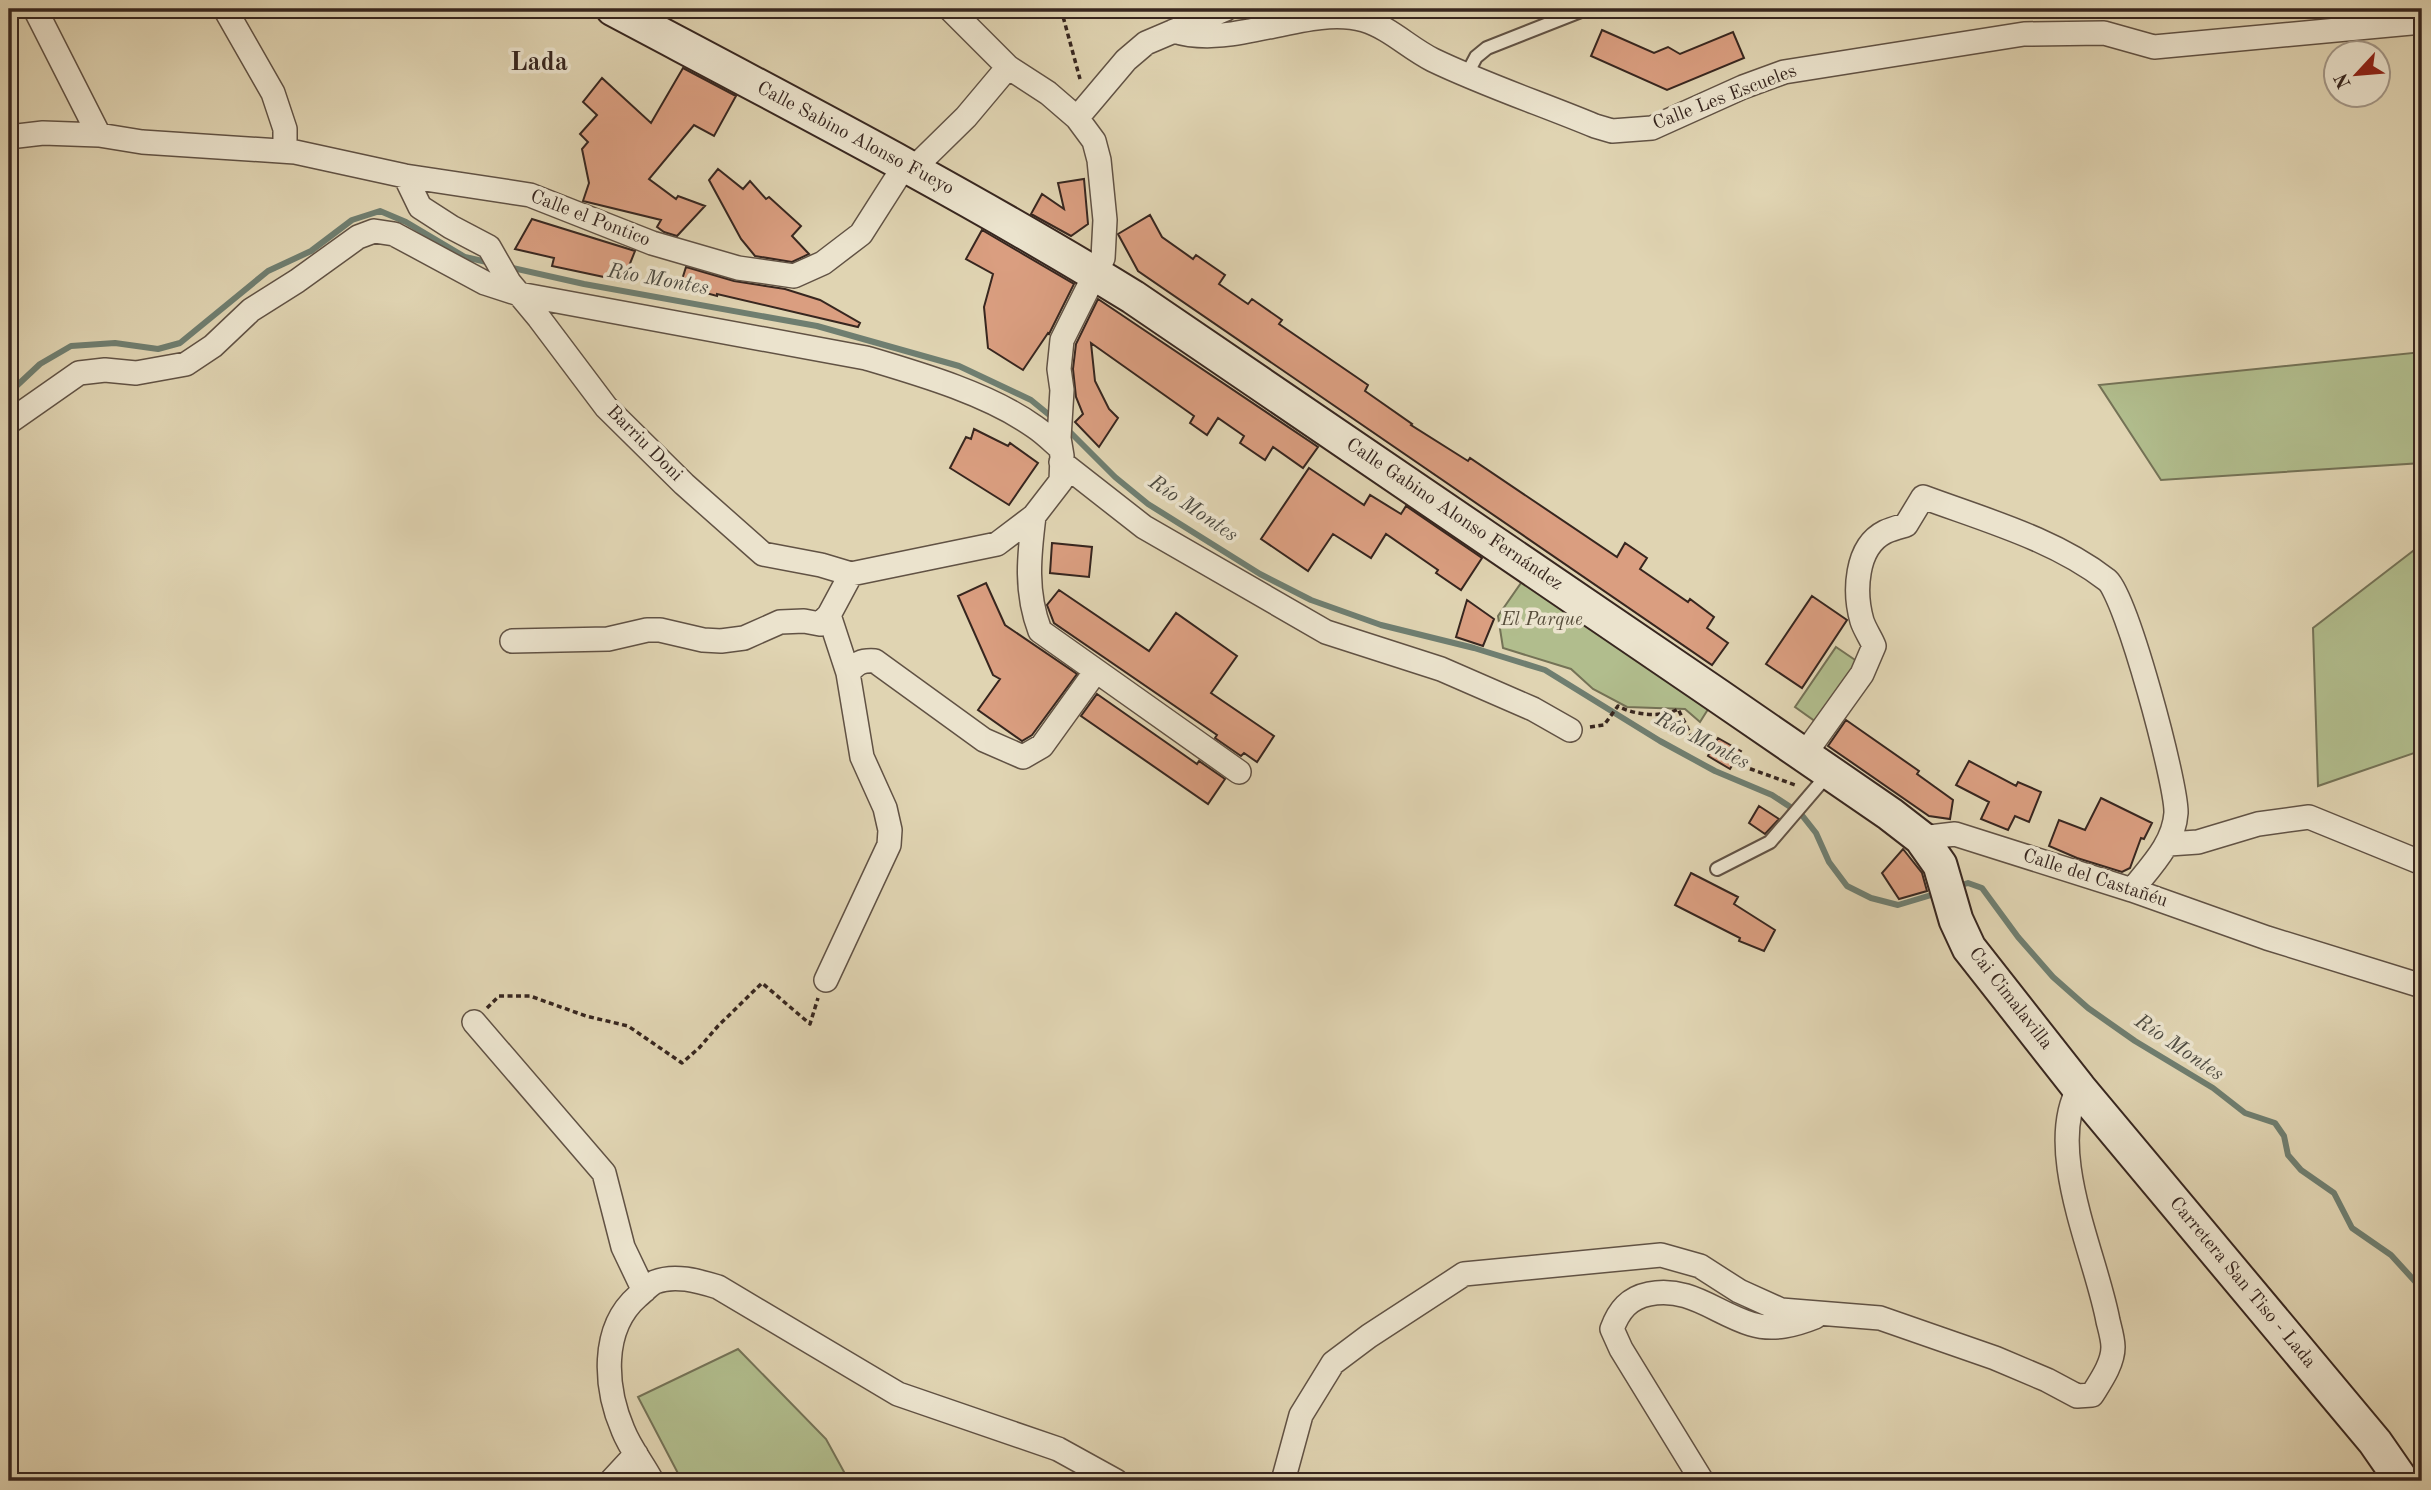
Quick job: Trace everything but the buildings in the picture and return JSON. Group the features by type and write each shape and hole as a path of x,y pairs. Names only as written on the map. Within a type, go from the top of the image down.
{"street":[{"path":"35,9 99,135"},
{"path":"225,9 273,93 285,129 285,151"},
{"name":"Calle Sabino Alonso Fueyo","path":"613,9 909,167 1059,250 1095,273"},
{"name":"Barriu Doni","path":"405,176 420,207 451,228 489,247 514,288 606,407 684,484 763,554 821,565 851,574 997,544 1034,516 1061,481 1062,390 1059,369 1062,340 1102,258 1105,220 1100,160 1094,141 1077,118 1048,93 1008,67 950,9"},
{"path":"1077,118 1126,60 1146,43 1226,9"},
{"name":"Calle Les Escueles","path":"1174,31 1190,36 1214,35 1242,33 1313,20 1363,20 1394,35 1431,59 1595,126 1612,131 1627,131 1652,128 1743,87 1784,72 2024,34 2104,33 2154,47 2422,22"},
{"name":"Calle el Pontico","path":"9,137 43,133 99,135 142,142 285,151 405,176 530,195 652,243 737,268 794,276 823,263 861,234 909,167 966,117 1008,67"},
{"path":"9,422 79,373 105,370 136,373 186,364 213,346 251,310 358,237 374,231 394,234 485,283 866,358 918,373 986,401 1035,426 1144,527 1326,632 1441,669 1533,709 1570,730"},
{"name":"Calle Gabino Alonso Fernández","path":"1095,273 1429,497 1813,780 1921,838 1940,865"},
{"path":"1813,780 1874,646 1862,621 1857,590 1861,562 1867,549 1883,533 1906,525 1923,497 2060,549 2110,582 2138,652 2169,765 2176,813 2169,844 2132,890"},
{"path":"1034,516 1029,563 1031,607 1040,631 1239,772"},
{"path":"512,641 608,639 647,630 660,630 703,640 721,641 744,638 780,622 804,621 820,624 829,615 851,574"},
{"path":"827,980 889,845 890,830 885,808 862,757 848,673 829,615"},
{"path":"848,673 864,660 875,661 984,740 1023,757 1042,746 1096,671"},
{"path":"2169,844 2198,842 2258,824 2309,817 2422,863"},
{"name":"Calle del Castañéu","path":"1921,838 1955,834 2132,890 2267,938 2422,986"},
{"name":"Cai Cimalavilla","path":"1940,865 1956,920 1969,948 2079,1088"},
{"path":"474,1022 604,1173 623,1247 644,1291"},
{"path":"1283,1481 1301,1415 1333,1363 1368,1336 1464,1274 1661,1255 1700,1266 1739,1291 1781,1310 1880,1318 1995,1358 2077,1396 2092,1395 2104,1375 2113,1349 2105,1305 2075,1203 2068,1145 2071,1103 2079,1088"},
{"name":"Carretera San Tiso - Lada","path":"2079,1088 2375,1442 2402,1481"},
{"path":"652,1481 623,1430 613,1395 608,1363 615,1329 631,1302 654,1282 686,1278 718,1287 898,1394 1058,1449 1116,1481"},
{"path":"1702,1481 1621,1349 1612,1329 1618,1312 1635,1296 1664,1291 1695,1298 1751,1324 1774,1328 1800,1323 1826,1312"},
{"path":"611,1481 636,1454"}],"lane":[{"path":"1467,74 1476,57 1487,48 1586,9"},
{"path":"1717,869 1770,842 1787,823 1813,780"}],"path":[{"path":"1061,9 1081,81 1096,96"},
{"path":"1604,725 1618,706 1627,711 1669,714 1678,709 1693,739 1712,750"},
{"path":"1734,763 1813,780"},
{"path":"474,1022 499,996 530,996 586,1016 628,1026 682,1063 762,983 810,1024 827,980"}],"green space":[{"path":"2422,352 2422,463 2161,480 2099,385"},
{"path":"2422,544 2422,758 2414,753 2318,786 2313,628"},
{"name":"El Parque","path":"1532,567 1717,695 1700,722 1685,709 1627,707 1593,689 1571,669 1503,648 1498,616"},
{"path":"1836,647 1861,664 1819,724 1795,707"},
{"path":"738,1349 826,1439 849,1481 682,1481 638,1397"}],"waterway":[{"name":"Río Montes","path":"9,393 40,364 71,346 115,343 158,349 180,343 268,271 311,251 352,220 380,211 406,222 465,257 491,263"},
{"name":"Río Montes","path":"508,267 584,284 817,326 959,366 1031,400 1053,418"},
{"name":"Río Montes","path":"1065,427 1115,477 1148,504 1260,574 1311,600 1381,625 1474,648 1545,670 1660,741 1715,771 1772,795 1801,814 1816,833 1829,862 1847,886 1871,898 1898,905 1938,893"},
{"name":"Río Montes","path":"1955,887 1968,883 1982,888 2018,937 2053,977 2088,1008 2135,1041 2213,1088 2245,1113 2275,1123 2284,1136 2288,1155 2301,1170 2334,1193 2352,1228 2391,1255 2422,1289"}],"district":[{"name":"Lada","path":"539,63"}]}
